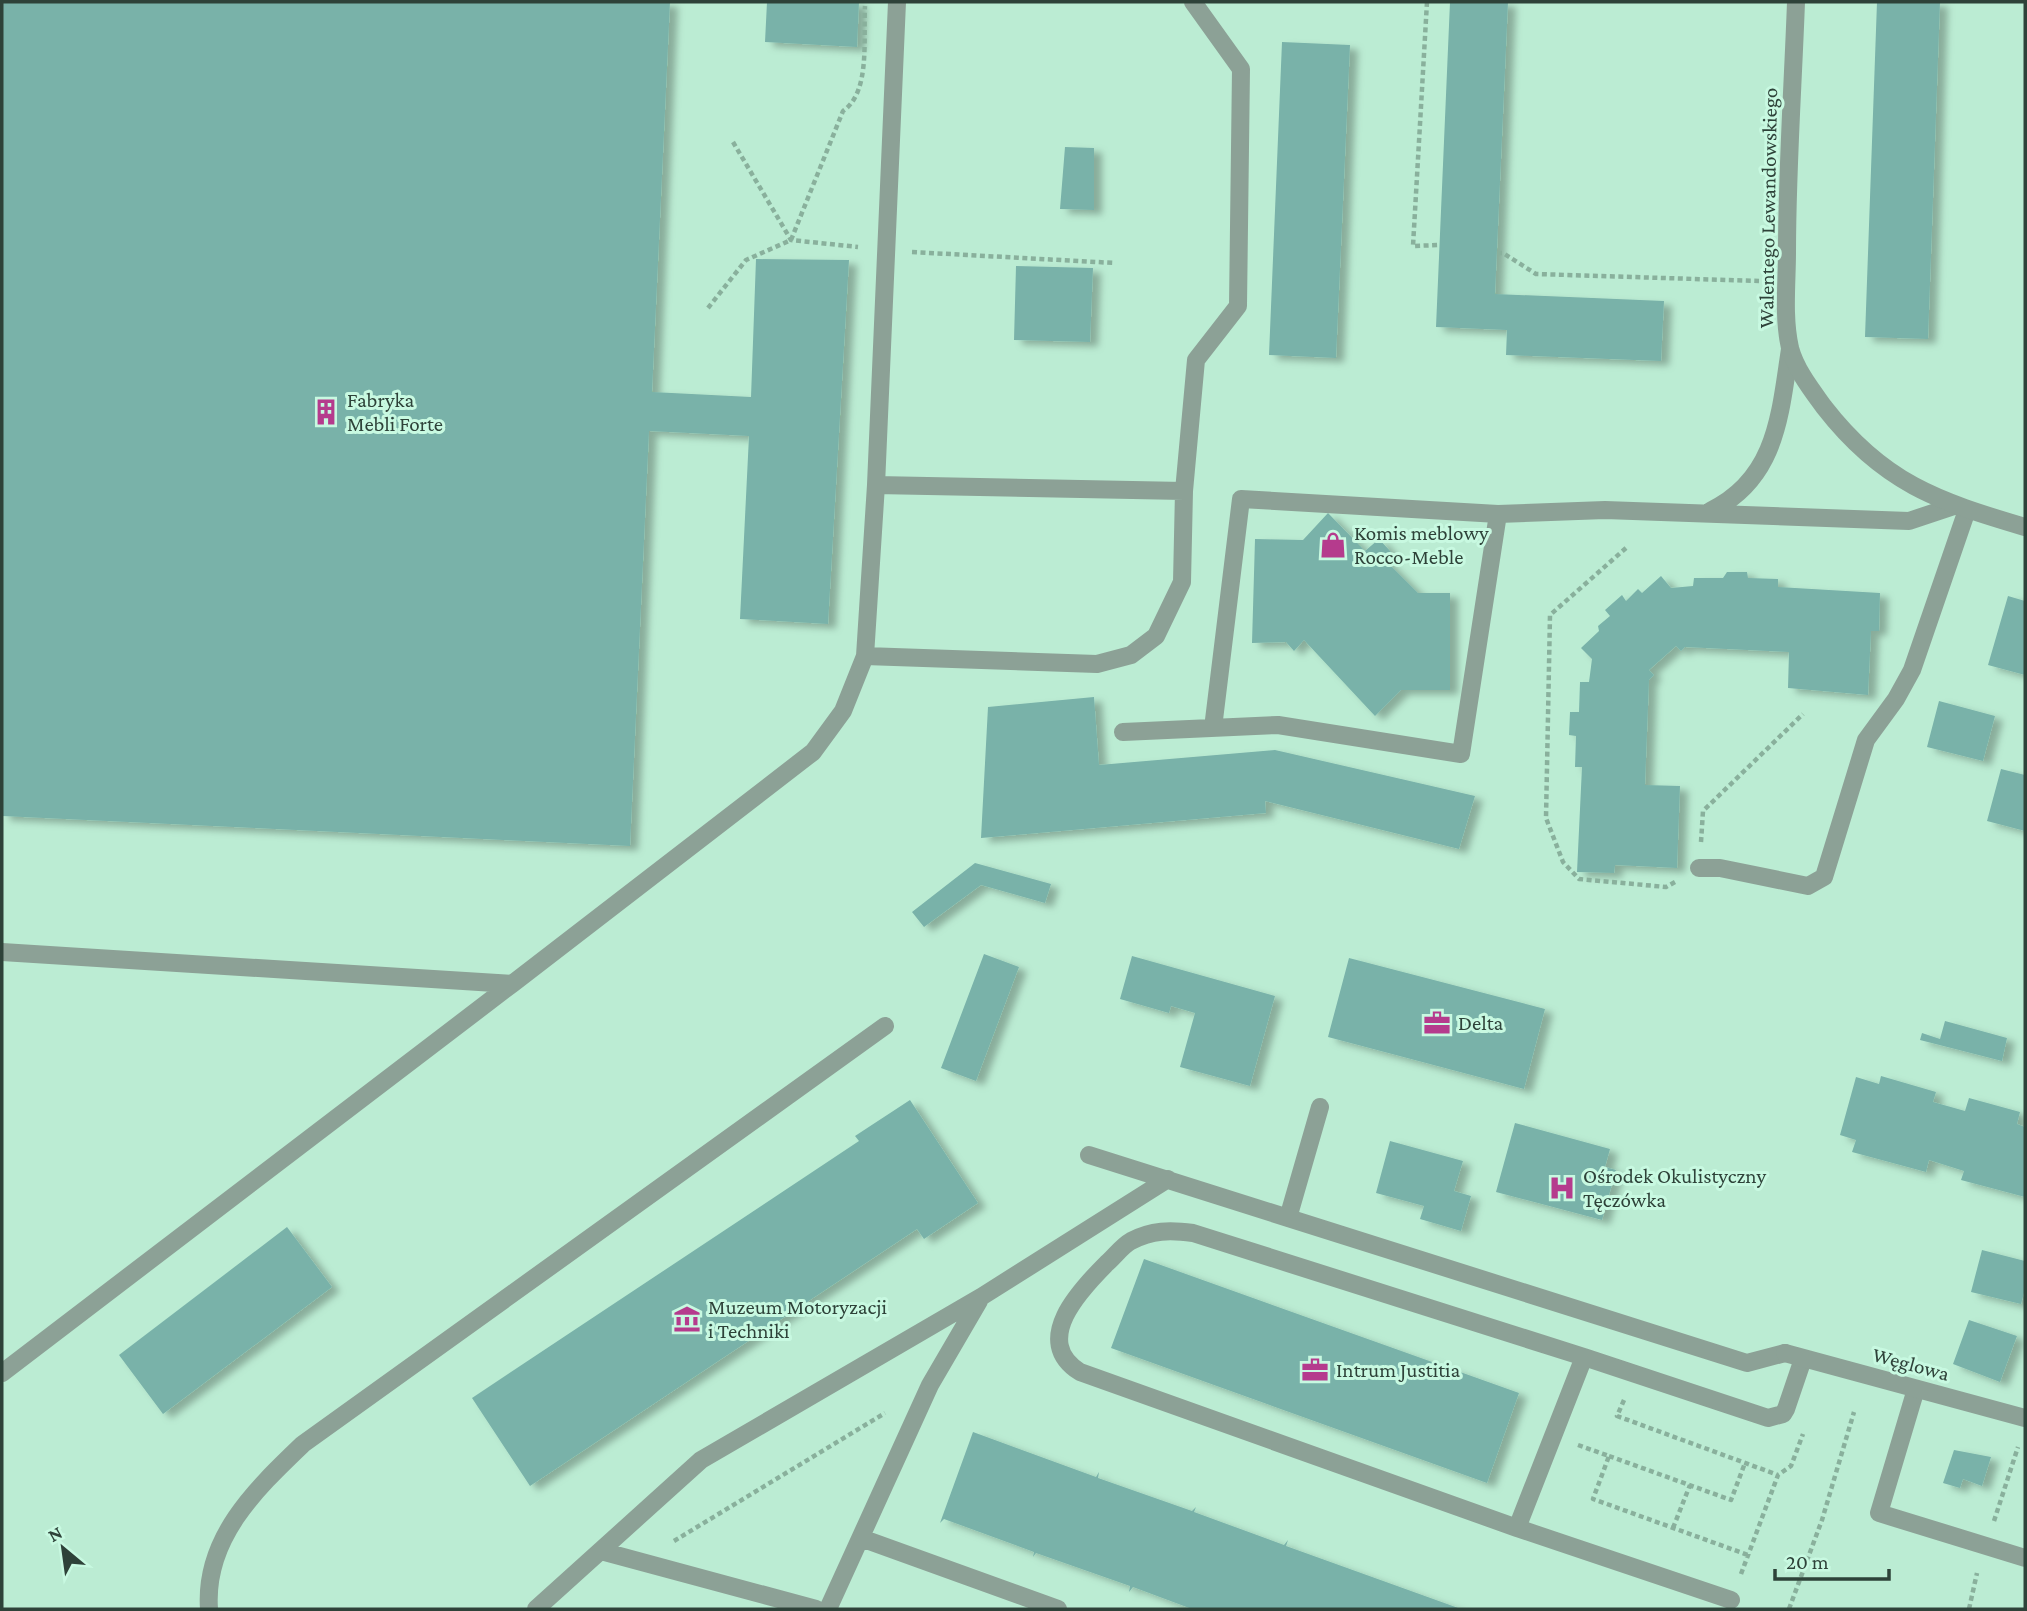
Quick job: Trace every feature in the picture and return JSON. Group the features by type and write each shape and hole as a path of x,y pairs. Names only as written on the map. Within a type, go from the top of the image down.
{"street":[{"path":"2,1373 813,752 844,711 865,656 876,485 897,2"},
{"path":"865,656 1097,664 1131,655 1156,636 1182,582 1184,491 1196,360 1238,306 1241,69 1193,2"},
{"name":"Walentego Lewandowskiego","path":"1797,2 1787,222 1786,320 1790,349 1811,390 1838,424 1873,460 1924,494 1960,508 2025,527"},
{"path":"1707,513 1742,491 1763,465 1780,416 1790,349"},
{"path":"876,485 1184,491"},
{"path":"1213,728 1241,499 1498,514 1605,510 1909,522 1960,508"},
{"path":"1699,868 1720,868 1808,886 1824,877 1866,740 1896,699 1912,670 1960,508"},
{"path":"1123,732 1278,725 1461,754 1498,514"},
{"path":"2,952 512,984"},
{"path":"209,1609 208,1588 220,1545 251,1494 303,1444 885,1026"},
{"path":"1089,1155 1288,1217 1320,1107"},
{"path":"536,1609 701,1460 981,1297 1168,1179"},
{"name":"Węglowa","path":"1288,1217 1746,1363 1785,1353 2025,1418"},
{"path":"1731,1600 1517,1528 1080,1372 1061,1355 1058,1345 1067,1311 1077,1292 1129,1242 1161,1230 1193,1233 1768,1418 1783,1414 1786,1409 1803,1359"},
{"path":"828,1609 930,1385 981,1297"},
{"path":"1517,1528 1584,1357"},
{"path":"1916,1390 1880,1513 2025,1558"},
{"path":"861,1538 1055,1609"},
{"path":"601,1551 816,1609"}],"path":[{"path":"708,308 746,260 791,240 843,111 855,103 860,87 866,2"},
{"path":"1427,2 1413,246 1439,245"},
{"path":"1497,253 1503,253 1535,274 1738,280"},
{"path":"1626,548 1550,615 1546,818 1563,862 1579,879 1665,887 1699,868 1703,811 1803,714"},
{"path":"640,1561 930,1385"},
{"path":"1573,1385 1624,1399 1617,1416 1778,1475"},
{"path":"1789,1609 1822,1520 1854,1412"},
{"path":"1731,1600 1778,1475 1791,1466 1806,1427"},
{"path":"1553,1437 1731,1500 1745,1463"},
{"path":"1609,1456 1593,1499 1748,1555"},
{"path":"1674,1528 1690,1485"}],"building":[{"name":"Fabryka Mebli Forte","path":"2,2 670,2 652,392 751,397 756,259 849,260 828,624 740,619 749,436 649,431 630,846 2,816"},
{"path":"767,2 859,2 857,47 765,42"},
{"path":"1450,2 1508,2 1495,294 1664,301 1661,361 1506,355 1507,330 1436,327"},
{"path":"1877,2 1940,2 1928,339 1865,337"},
{"path":"1282,42 1350,45 1336,358 1269,355"},
{"path":"1065,147 1094,148 1094,210 1060,209"},
{"path":"1016,266 1093,268 1090,342 1014,340"},
{"path":"1328,513 1365,551 1379,539 1391,552 1383,558 1418,593 1450,593 1450,690 1401,690 1375,716 1304,640 1294,651 1286,642 1252,643 1255,539 1303,540"},
{"path":"1727,572 1747,572 1748,578 1778,579 1778,587 1880,593 1879,631 1871,631 1868,695 1788,688 1789,652 1685,647 1681,651 1676,646 1649,670 1654,675 1649,680 1645,785 1680,786 1677,868 1615,865 1614,873 1577,872 1582,767 1575,767 1576,736 1569,735 1570,712 1579,712 1580,682 1589,682 1592,659 1581,648 1599,631 1598,626 1610,616 1605,610 1622,595 1626,601 1638,589 1642,593 1661,576 1671,588 1693,586 1694,578 1723,578"},
{"path":"2008,596 2025,601 2025,675 1988,665"},
{"path":"1094,697 1099,765 1275,750 1475,796 1459,849 1265,801 1266,813 981,838 988,707"},
{"path":"1939,701 1995,716 1983,761 1927,747"},
{"path":"2001,769 2025,775 2025,831 1987,821"},
{"path":"975,863 1051,884 1045,903 981,885 924,927 912,912"},
{"path":"984,954 1019,967 976,1081 941,1068"},
{"path":"1132,956 1275,996 1250,1086 1180,1067 1195,1013 1171,1006 1169,1013 1120,999"},
{"name":"Delta","path":"1349,958 1545,1009 1524,1089 1328,1037"},
{"path":"1945,1021 2007,1038 2002,1061 1920,1040 1922,1033 1940,1039"},
{"path":"1881,1076 1936,1092 1933,1102 1965,1111 1969,1098 2020,1112 2017,1124 2025,1127 2025,1197 1961,1180 1964,1171 1929,1160 1926,1172 1852,1152 1856,1140 1840,1135 1856,1077 1879,1084"},
{"name":"Muzeum Motoryzacji i Techniki","path":"910,1100 978,1203 924,1239 917,1229 530,1486 472,1398 859,1141 855,1136"},
{"path":"1515,1123 1610,1149 1605,1167 1616,1170 1602,1220 1496,1192"},
{"path":"1390,1141 1463,1161 1454,1191 1471,1196 1461,1231 1420,1219 1424,1206 1376,1193"},
{"path":"287,1227 332,1287 163,1414 119,1355"},
{"path":"1982,1250 2025,1261 2025,1289 2021,1304 1971,1292"},
{"name":"Intrum Justitia","path":"1144,1259 1519,1393 1487,1483 1111,1348"},
{"path":"1969,1320 2017,1336 2000,1382 1953,1364"},
{"path":"973,1432 1096,1477 1099,1472 1098,1478 1192,1511 1196,1507 1194,1512 1284,1545 1288,1540 1286,1546 1461,1609 1192,1609 1133,1587 1129,1592 1130,1586 1036,1553 1033,1557 1034,1552 944,1519 940,1523"},
{"path":"1954,1450 1991,1457 1982,1486 1963,1479 1960,1488 1943,1483"}],"place":[{"name":"Fabryka Mebli Forte","path":"326,412"},
{"name":"Komis meblowy Rocco-Meble","path":"1333,545"},
{"name":"Delta","path":"1437,1023"},
{"name":"Ośrodek Okulistyczny Tęczówka","path":"1562,1188"},
{"name":"Muzeum Motoryzacji i Techniki","path":"687,1319"},
{"name":"Intrum Justitia","path":"1315,1370"}]}
